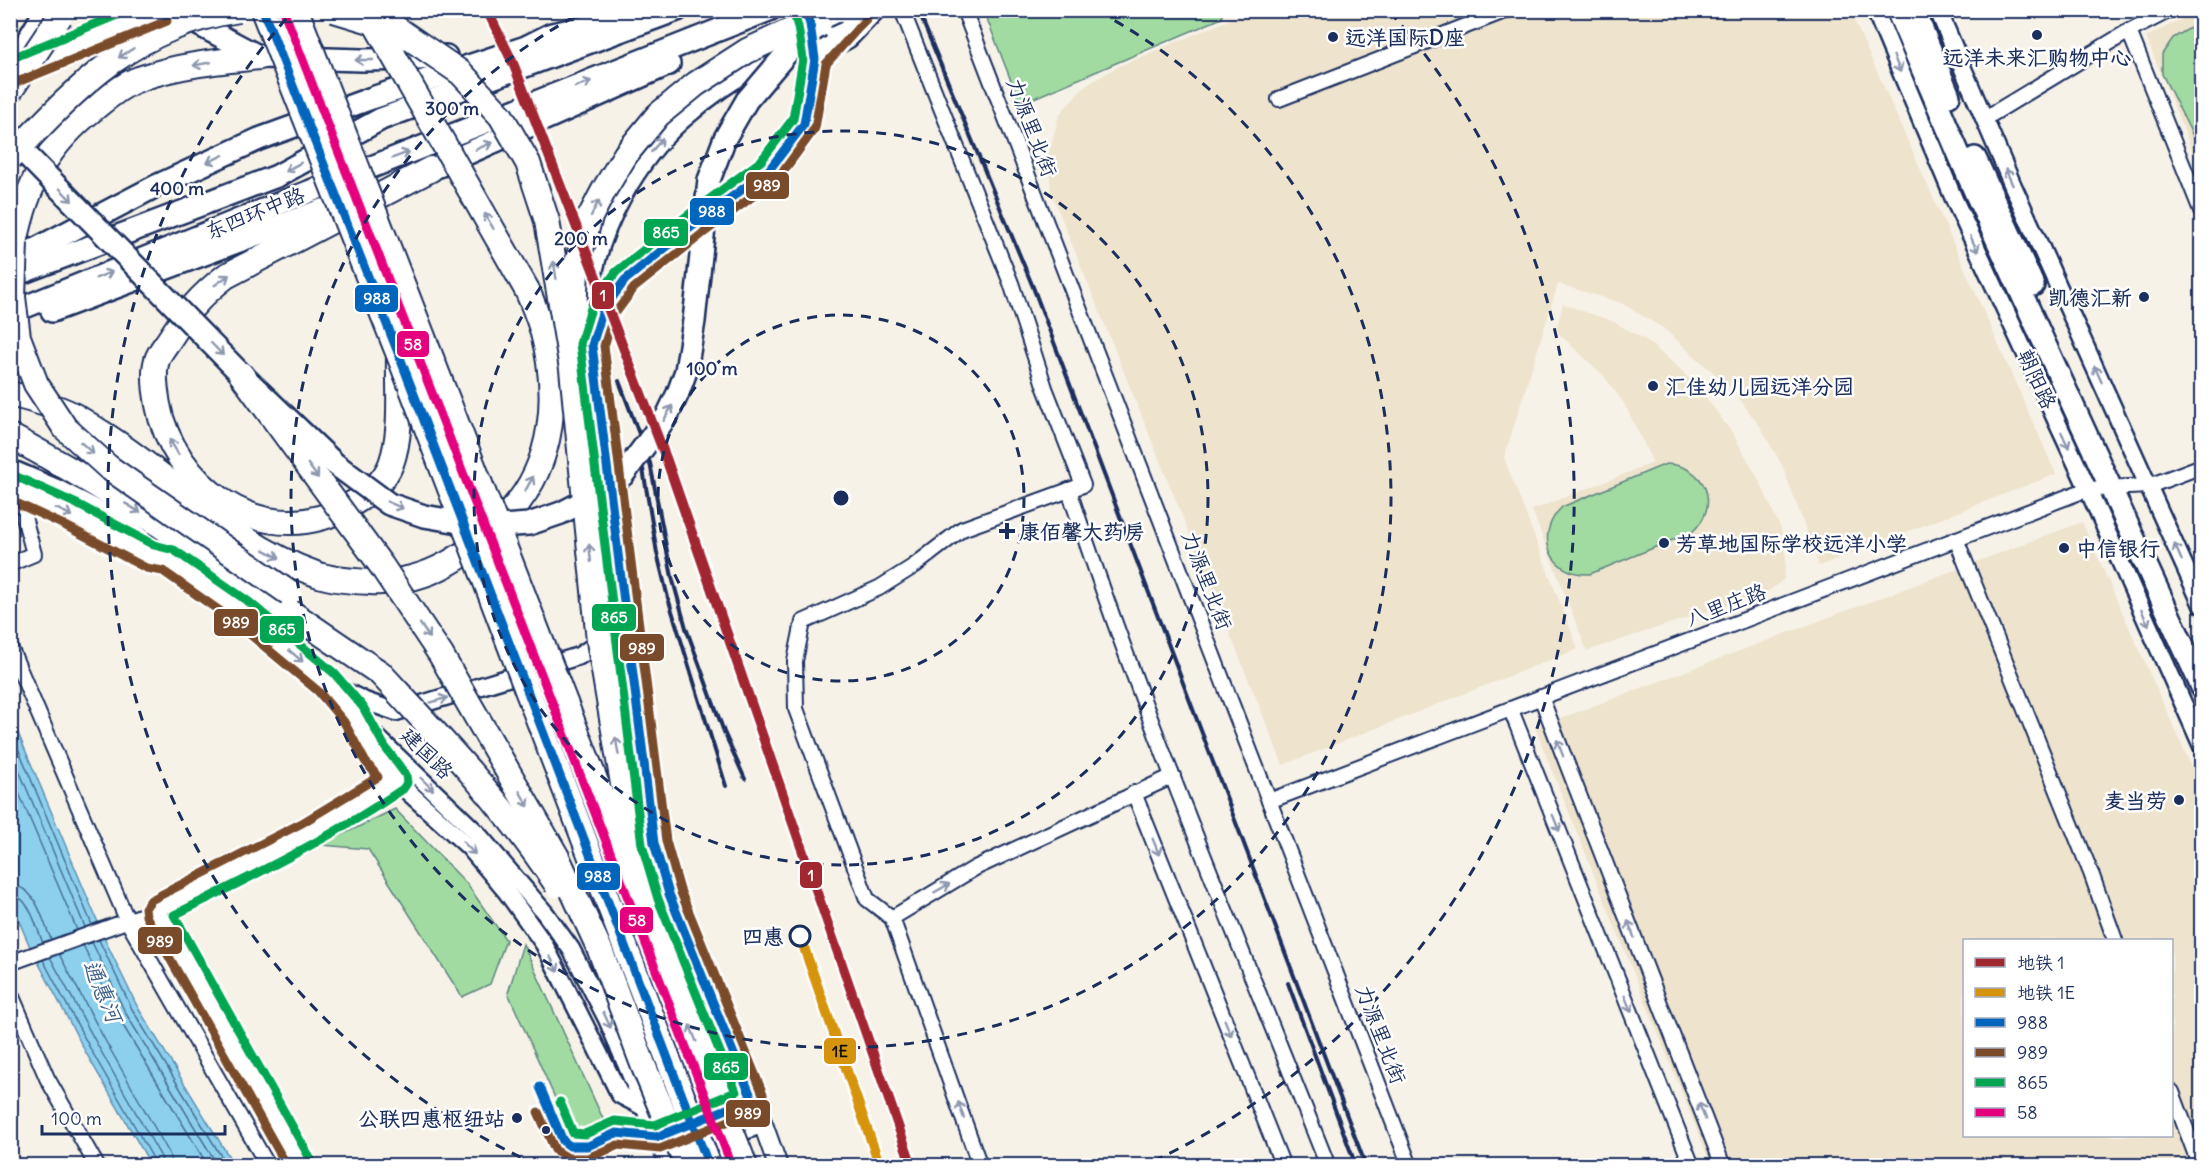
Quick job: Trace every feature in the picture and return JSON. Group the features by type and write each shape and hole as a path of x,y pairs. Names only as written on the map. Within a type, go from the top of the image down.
{"highway":[{"path":"171,10 260,57"},
{"path":"10,158 84,83 119,57 157,34 212,14 239,10"},
{"path":"263,10 399,355 709,1166"},
{"path":"296,10 745,1166"},
{"path":"334,10 397,29"},
{"path":"363,10 397,29 462,73 501,116 528,163 547,221 572,369 599,642 643,907"},
{"path":"10,394 71,414 200,495 229,516 273,556 318,575 383,583 409,580 459,559 491,534 519,502 538,468 550,432 552,382 543,332 527,290 368,10"},
{"path":"13,255 32,251 156,186 259,139 372,98 526,47 552,34 663,10"},
{"name":"东四环中路","path":"10,277 278,176 381,120 677,10"},
{"path":"572,369 576,267 590,218 626,154 658,115 696,84 747,51 836,10"},
{"path":"592,345 588,292 598,243 622,192 652,151 681,118 710,94 843,10"},
{"name":"朝阳路","path":"1897,10 1976,194 2117,488 2202,657"},
{"name":"朝阳路","path":"1914,10 1962,128 2202,687"},
{"path":"10,91 55,12"},
{"path":"10,321 46,313 431,169 731,37 763,13"},
{"name":"东四环中路","path":"10,313 288,200 763,13"},
{"path":"10,138 241,374 335,464 389,504 424,516 488,527 529,524 561,513 594,496 623,475 667,416 686,371 694,321 709,180 724,138 747,100 797,41"},
{"path":"526,47 418,59 260,57 217,61 138,79 106,99 78,121 49,152 29,190 20,215 13,255 13,297 18,336 36,384 65,428 108,467 289,593 380,673 448,746 514,825 549,872 600,950"},
{"path":"200,495 167,436 156,398 156,360 194,303 226,276 431,169"},
{"path":"229,516 287,523 312,521 339,512 358,501 378,484 390,465 397,437 399,355"},
{"path":"241,374 381,565 441,655 557,857 600,950 674,1139 675,1164"},
{"path":"10,436 41,452 159,525 188,559 380,673"}],"main road":[{"path":"815,59 858,10"},
{"path":"763,1124 778,1166"}],"street":[{"path":"10,72 162,10"},
{"path":"354,715 375,754 395,780 469,847 506,891 544,944 620,1095 645,1108 657,1137 675,1164 763,1124 669,894 654,843 592,345 603,310 625,280 695,224 769,170 804,124 815,59 810,24 805,10"},
{"path":"815,59 849,39 878,10"},
{"path":"902,10 1011,283 1045,388 1083,485 962,529 914,566 879,588 803,622 795,661 796,709 867,899 892,918 980,1166"},
{"name":"力源里北街","path":"964,10 1410,1166"},
{"path":"1279,99 1507,10"},
{"name":"朝阳路","path":"1875,10 1953,199 2088,489 2202,746"},
{"path":"1938,10 1984,119 2202,605"},
{"path":"1984,119 2170,10"},
{"path":"10,65 55,12"},
{"path":"2129,32 2202,213"},
{"name":"八里庄路","path":"1269,801 2088,489 2149,486 2202,466"},
{"path":"10,468 57,488 122,521 168,560"},
{"path":"10,488 71,515 150,557 168,560"},
{"path":"1069,490 1100,584 1173,776 1328,1166"},
{"path":"10,564 34,554 24,517"},
{"path":"1956,539 2091,873 2115,939"},
{"name":"建国路","path":"168,560 188,559 241,611 326,682 354,715 476,832 545,913 571,949 607,1019 645,1108"},
{"path":"326,682 365,701 396,712 579,656 606,638 618,595 620,559"},
{"path":"10,647 128,922 268,1166"},
{"path":"1541,698 1723,1166"},
{"path":"1511,710 1692,1166"},
{"path":"892,918 975,868 1173,776"},
{"path":"10,963 157,910 321,826 370,798 395,780"},
{"path":"1134,793 1283,1166"},
{"path":"157,910 210,1009 301,1166"},
{"path":"10,992 47,1078 97,1166"},
{"path":"2173,1095 2200,1166"},
{"path":"657,1137 752,1099"}],"shaded area":[{"path":"1250,11 1850,11 2056,474 1819,566 1783,467 1761,428 1732,389 1663,328 1621,303 1558,284 1504,458 1578,649 1283,765 1051,192 1048,156 1059,115 1083,87 1117,67"},
{"path":"2201,11 2201,173 2146,37"},
{"name":"芳草地国际学校远洋小学","path":"1563,304 1612,321 1646,340 1679,368 1704,395 1733,434 1758,478 1781,529 1786,557 1784,579 1769,591 1587,651 1532,510 1653,463 1625,405 1604,376 1556,331"},
{"path":"2082,522 2201,788 2202,1118 2192,1122 2201,1147 2201,1165 1711,1165 1535,728"}],"green space":[{"path":"984,11 1223,11 1222,18 1020,104"},
{"path":"2202,27 2201,152 2162,74 2162,54 2173,38 2190,28"},
{"path":"1666,464 1680,466 1691,471 1700,479 1705,489 1708,499 1706,511 1701,522 1692,532 1590,574 1576,573 1556,561 1550,552 1549,530 1553,518 1562,507"},
{"path":"395,809 467,884 506,940 490,984 462,997 368,849 321,845"},
{"path":"523,944 604,1121 573,1138 508,993"}],"water":[{"name":"通惠河","path":"10,714 108,946 137,1006 234,1165 151,1165 86,1053 30,947 11,902"}],"railway":[{"path":"918,10 1033,287 1366,1166"},
{"path":"619,381 650,463 672,577 686,628 724,732 745,779"},
{"path":"643,469 657,553 668,598 726,786"},
{"path":"1288,983 1356,1166"}],"metro line":[{"name":"1","path":"487,10 513,63 666,458 912,1166"},
{"name":"1E","path":"800,936 880,1166"}],"transit line":[{"name":"865","path":"10,59 129,10"},
{"name":"988","path":"263,10 399,355 709,1166"},
{"name":"988","path":"540,1087 563,1141 570,1146 588,1146 616,1133 657,1137 752,1099 669,894 654,843 592,345 603,310 625,280 695,224 769,170 804,124 815,59 810,24 805,10"},
{"name":"58","path":"285,14 732,1166"},
{"name":"865","path":"560,1102 573,1133 585,1134 615,1121 655,1125 736,1092 658,899 642,845 580,344 592,305 616,272 761,161 793,119 803,59 794,14"},
{"name":"989","path":"538,1112 555,1150 568,1158 588,1158 618,1145 660,1149 756,1110 763,1103 763,1094 680,890 666,841 604,346 614,315 634,288 779,177 815,128 826,64 867,18"},
{"name":"989","path":"15,83 167,21"},
{"name":"865","path":"15,476 77,504 154,545 174,550 249,602 334,673 363,707 385,747 406,775 407,783 403,789 347,824 174,915 311,1160"},
{"name":"989","path":"10,500 146,568 163,571 234,621 318,691 344,722 365,761 378,777 302,823 151,900 145,908 146,916 287,1166"}],"place":[{"name":"远洋未来汇购物中心","path":"2037,35"},
{"name":"远洋国际D座","path":"1333,37"},
{"name":"凯德汇新","path":"2144,297"},
{"name":"汇佳幼儿园远洋分园","path":"1653,386"},
{"name":"康佰馨大药房","path":"1007,531"},
{"name":"芳草地国际学校远洋小学","path":"1664,543"},
{"name":"中信银行","path":"2064,548"},
{"name":"麦当劳","path":"2179,800"},
{"name":"四惠","path":"800,936"},
{"name":"公联四惠枢纽站","path":"517,1118"}]}
